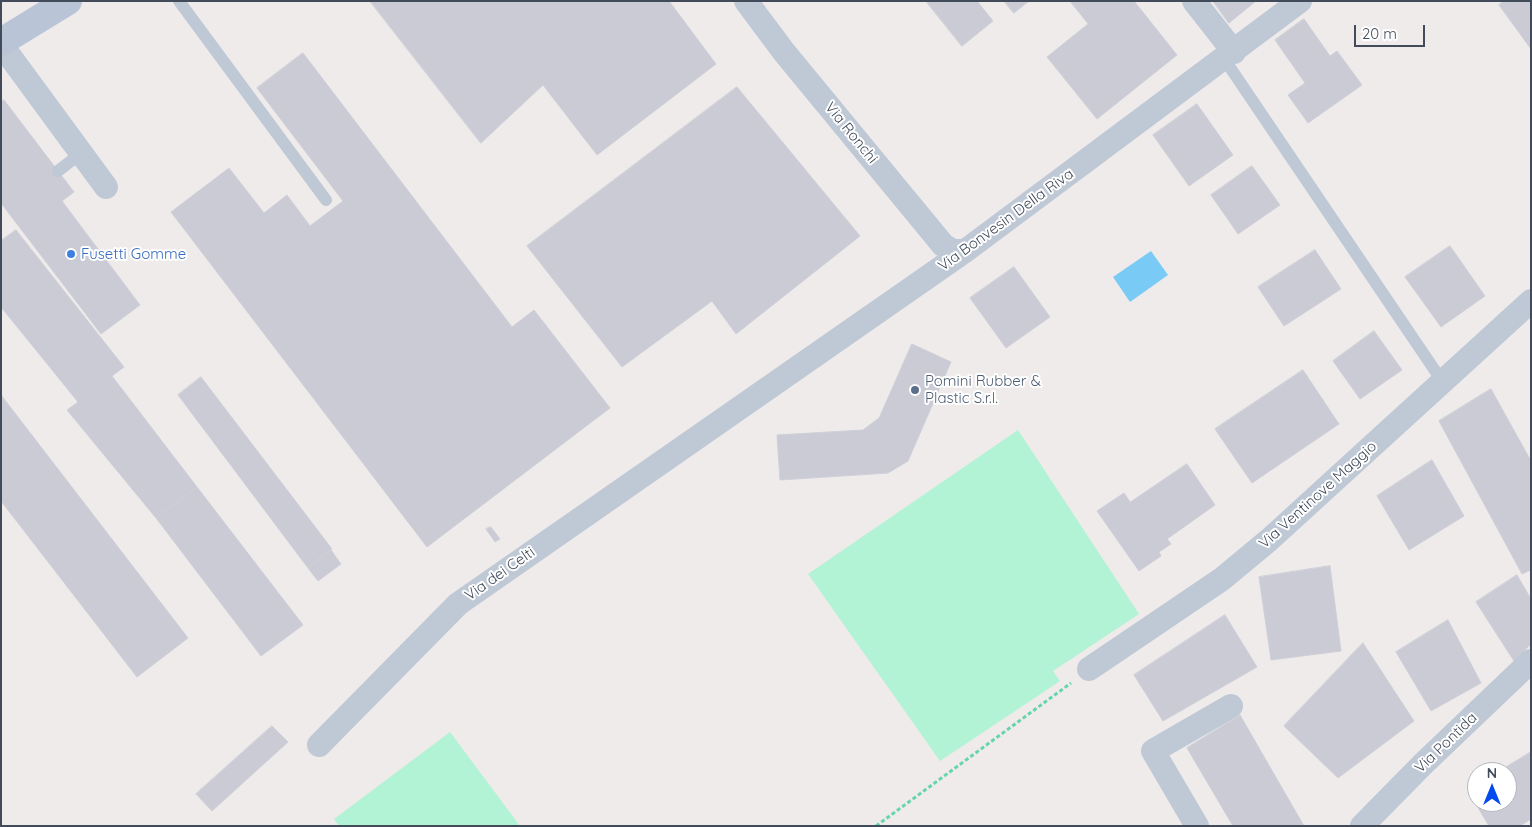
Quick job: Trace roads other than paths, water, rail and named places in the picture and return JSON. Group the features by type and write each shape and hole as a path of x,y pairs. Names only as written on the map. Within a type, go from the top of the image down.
{"street":[{"path":"68,1 1,43 80,154 106,187"},
{"name":"Via Ronchi","path":"746,1 784,52 943,245 953,251 965,251"},
{"path":"1194,1 1230,56"},
{"name":"Via Bonvesin Della Riva","path":"705,431 965,251 1230,56 1300,1"},
{"name":"Via Ventinove Maggio","path":"1089,669 1222,579 1269,540 1319,497 1531,300"},
{"name":"Via dei Celti","path":"319,745 458,604 705,431"},
{"name":"Via Pontida","path":"1362,826 1423,764 1531,661"},
{"path":"1197,826 1153,752 1231,706"}],"lane":[{"path":"178,1 326,200"},
{"path":"1230,56 1442,381"},
{"path":"58,171 80,154"}],"water":[{"path":"1151,251 1168,275 1130,302 1113,277"}],"place":[{"name":"Fusetti Gomme","path":"71,254"},
{"name":"Pomini Rubber & Plastic S.r.l.","path":"915,390"}]}
